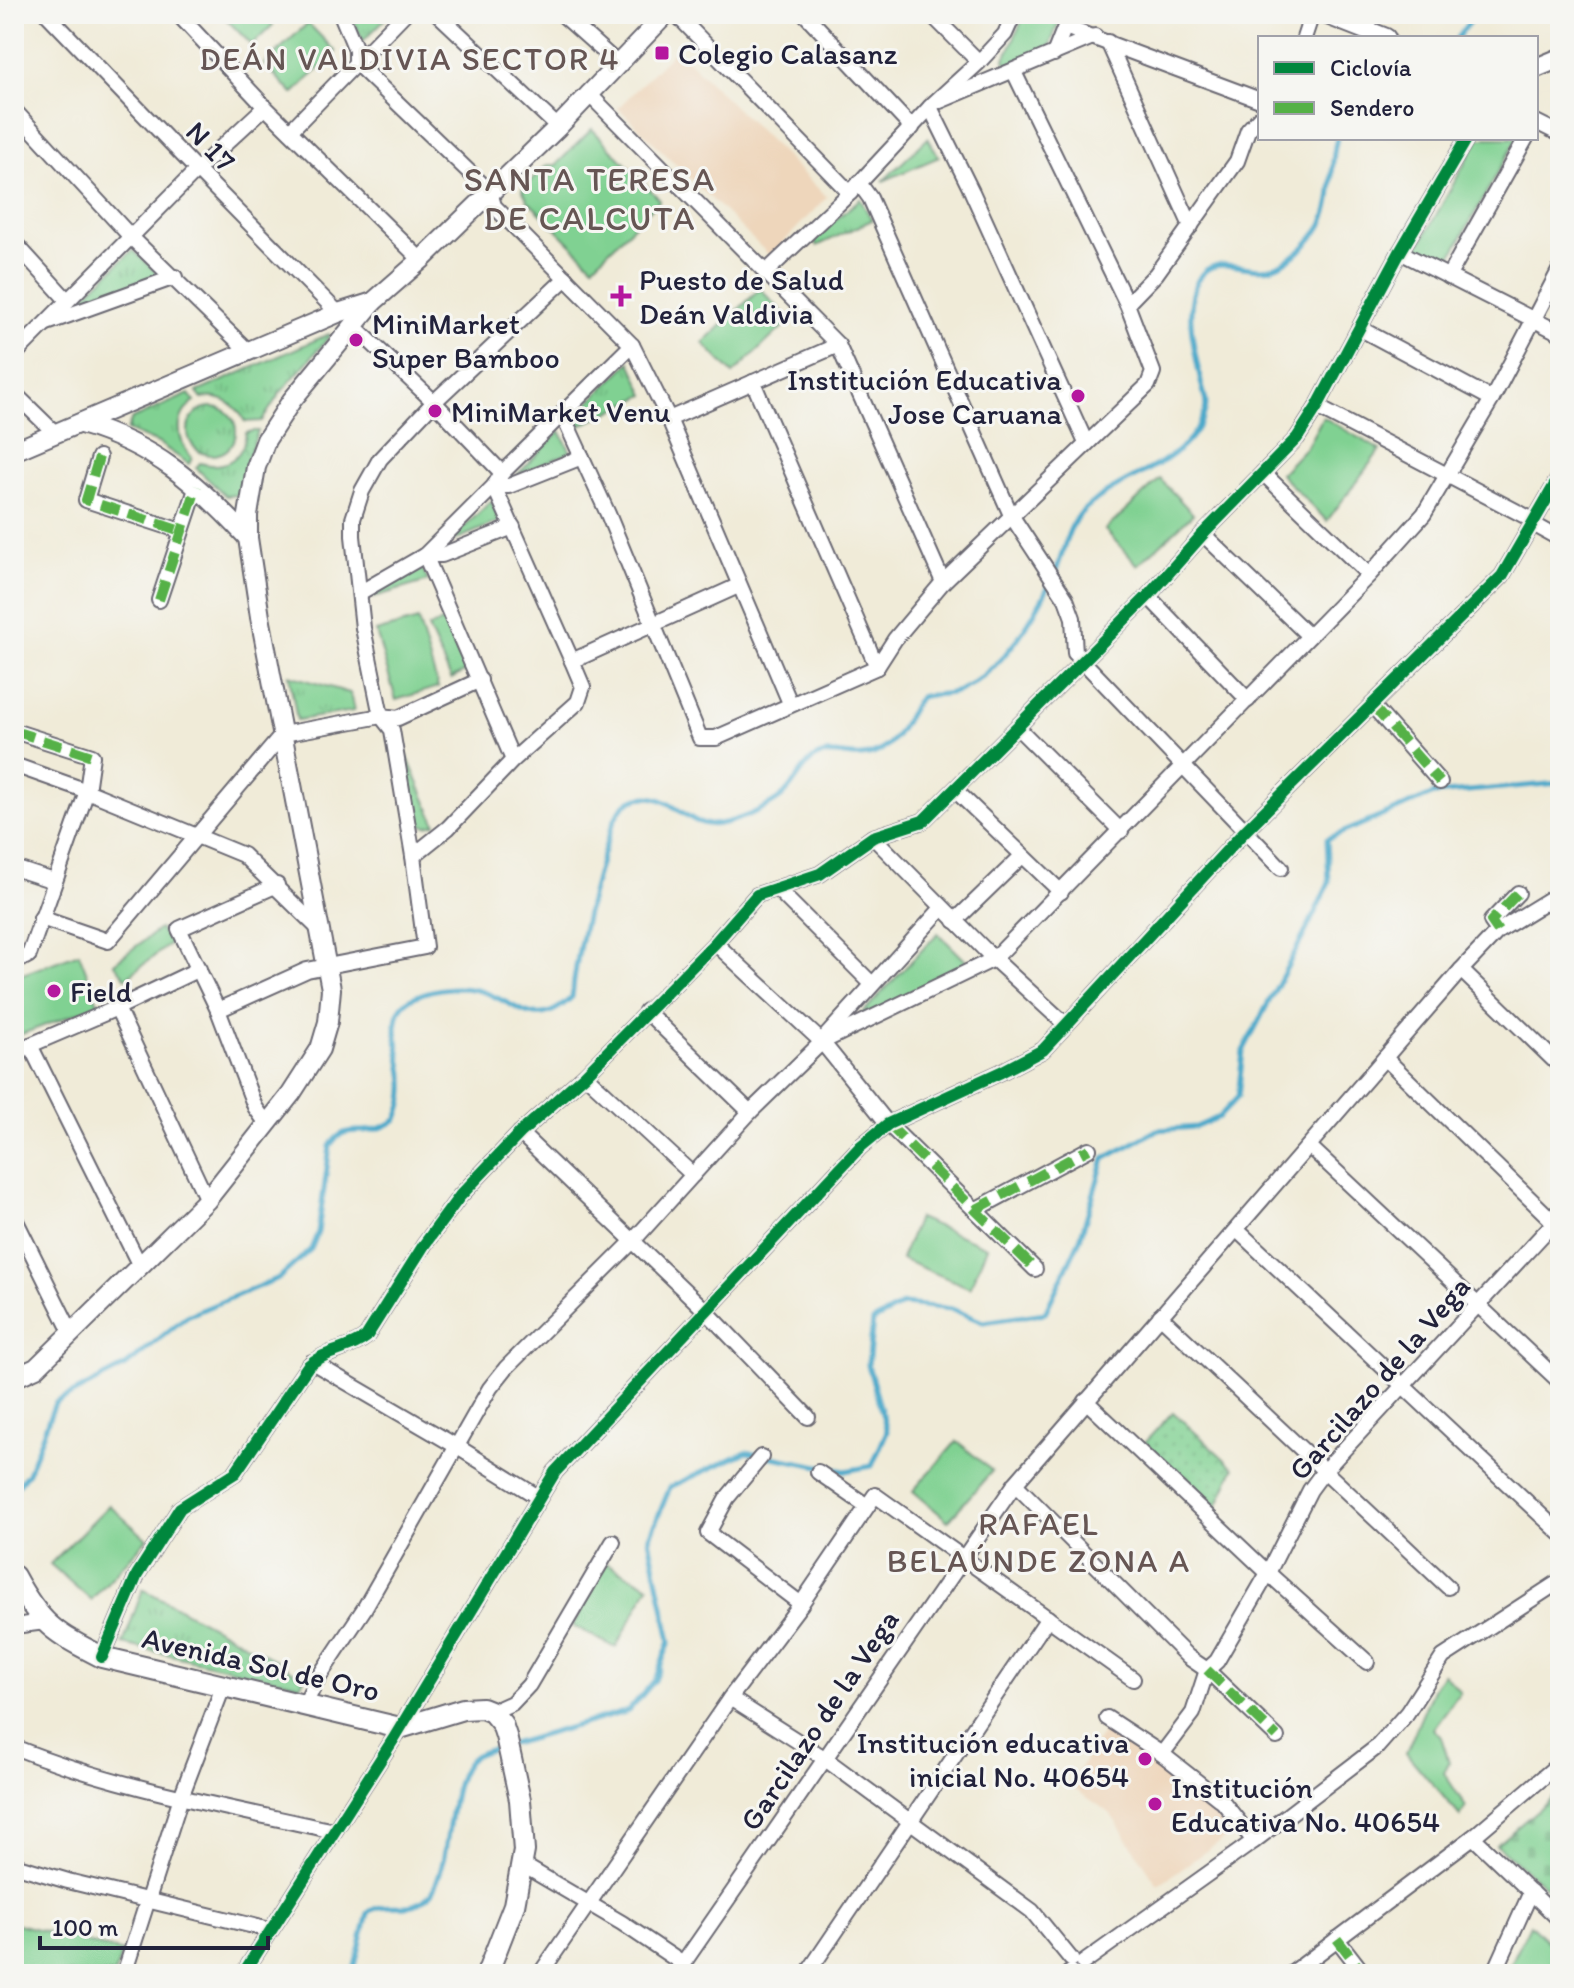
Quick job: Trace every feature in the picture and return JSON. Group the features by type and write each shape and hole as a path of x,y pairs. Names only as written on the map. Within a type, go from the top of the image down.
{"main road":[{"name":"Avenida Sol de Oro","path":"14,1576 34,1612 68,1640 102,1657 400,1728 463,1709 482,1708 497,1718"},
{"path":"487,1974 514,1905 523,1865 524,1831 520,1800 497,1718"}],"street":[{"name":"N 17","path":"47,14 338,313"},
{"path":"178,14 265,107 421,260"},
{"path":"341,14 356,50 356,63 490,192 494,206 632,345 669,419 790,703"},
{"path":"290,131 404,14"},
{"path":"438,14 558,127"},
{"path":"562,14 618,64"},
{"path":"14,1378 36,1368 207,1200 314,1063 326,1035 331,989 248,538 250,498 266,440 292,400 373,302 421,260 558,127 666,14"},
{"path":"676,14 855,188 870,198 1011,515 1066,599 1073,618 1075,653 1281,868"},
{"path":"805,14 912,128"},
{"path":"931,14 979,62"},
{"path":"765,273 855,188 931,106 979,62 1005,34 1014,14"},
{"path":"1305,36 1312,14"},
{"path":"1325,14 1356,19 1383,36"},
{"path":"1054,54 1067,20 1102,39 1258,99"},
{"path":"931,106 1054,54 1102,39"},
{"path":"1102,39 1191,226"},
{"path":"1538,67 1560,58"},
{"path":"563,416 608,514 700,738 716,738 877,667 911,617 943,582 1152,379 1149,359 1127,304 1014,72"},
{"path":"588,93 838,345 943,582"},
{"path":"931,106 1086,443"},
{"path":"14,355 197,170 265,107"},
{"path":"14,110 131,237 248,351"},
{"path":"1127,304 1156,274 1191,226 1237,161 1248,130 1258,119"},
{"path":"1538,123 1560,134"},
{"path":"102,1657 137,1575 180,1508 235,1473 312,1362 321,1355 354,1346 366,1337 424,1245 460,1196 520,1133 585,1075 715,943 757,895 820,874 873,837 923,821 1148,596 1203,534 1297,438 1466,140"},
{"path":"1448,277 1525,140"},
{"path":"14,242 67,300"},
{"path":"1400,252 1560,333"},
{"path":"822,1042 994,959 1369,575 1424,514 1448,476 1560,269"},
{"path":"43,325 175,277"},
{"path":"218,1010 307,970 425,947 392,730 381,716 363,628 353,519 362,491 380,459 434,402 566,278"},
{"path":"14,451 338,313 373,302"},
{"path":"354,326 434,402 498,480 513,527 583,687 578,702 513,760 448,828 413,856"},
{"path":"1359,328 1492,399"},
{"path":"361,592 425,555 632,345"},
{"path":"669,419 838,345"},
{"path":"753,382 877,667"},
{"path":"14,393 55,433"},
{"path":"1317,407 1527,517 1533,524 1560,539"},
{"path":"81,424 113,433 165,460 197,486 248,538"},
{"path":"99,457 86,500 181,531"},
{"path":"498,480 509,486 582,457"},
{"path":"1263,473 1369,575"},
{"path":"243,1974 400,1728 538,1497 575,1450 849,1159 888,1124 1043,1050 1245,831 1502,576 1560,476"},
{"path":"159,600 197,486"},
{"path":"425,555 442,555 513,527"},
{"path":"1203,534 1309,636"},
{"path":"425,555 513,760"},
{"path":"572,661 738,586"},
{"path":"1148,596 1248,700"},
{"path":"41,918 108,941 283,734 381,716 398,718 480,680"},
{"path":"1372,705 1440,782"},
{"path":"1017,727 1121,831"},
{"path":"14,731 92,756 87,791 29,955 14,963"},
{"path":"14,765 87,791 243,855 320,930"},
{"path":"955,790 1061,892"},
{"path":"873,837 994,959 1066,1025"},
{"path":"955,921 1022,856"},
{"path":"14,868 54,881"},
{"path":"267,1124 255,1107 218,1010 179,929 277,885"},
{"path":"777,889 872,984"},
{"path":"1518,893 1491,921 1498,931 1557,899"},
{"path":"304,1706 318,1678 364,1609 490,1388 506,1368 632,1242 750,1112 822,1042 942,908"},
{"name":"Garcilazo de la Vega","path":"680,1969 1015,1484 1498,931"},
{"path":"715,943 822,1042 888,1124 1035,1269"},
{"path":"14,1052 199,969"},
{"path":"1461,970 1560,1066"},
{"path":"117,1008 207,1200"},
{"path":"646,1011 750,1112"},
{"path":"30,1045 140,1266"},
{"path":"1385,1058 1558,1222"},
{"path":"585,1075 693,1175"},
{"path":"520,1133 707,1312 808,1417"},
{"path":"1309,1146 1560,1382"},
{"path":"975,1210 1089,1149"},
{"path":"14,1217 71,1332"},
{"name":"Garcilazo de la Vega","path":"1162,1754 1193,1713 1207,1670 1217,1661 1268,1573 1310,1490 1324,1471 1558,1222"},
{"path":"1237,1230 1560,1533"},
{"path":"1160,1316 1448,1587"},
{"path":"312,1362 538,1497"},
{"path":"1086,1401 1367,1662"},
{"path":"761,1457 727,1498 708,1533 801,1604"},
{"path":"818,1472 867,1506"},
{"path":"1015,1484 1188,1657 1207,1670 1277,1737"},
{"path":"540,1974 730,1698 801,1604 875,1495 1133,1679"},
{"path":"497,1718 529,1685 613,1542"},
{"path":"730,1698 824,1758 1032,1911 1073,1967 1254,1841 1377,1747 1407,1713 1443,1657 1560,1581"},
{"path":"807,1974 1048,1618"},
{"path":"14,1626 45,1622"},
{"path":"124,1974 181,1797 223,1687"},
{"path":"1107,1718 1162,1754 1223,1802 1254,1841"},
{"path":"14,1747 105,1777 181,1797 334,1831"},
{"path":"1291,1974 1473,1837 1560,1763"},
{"path":"1473,1837 1560,1920"},
{"path":"14,1865 270,1930"},
{"path":"523,1865 589,1903 680,1969"},
{"path":"1494,1974 1531,1892"},
{"path":"1337,1939 1364,1974"}],"shaded area":[{"path":"676,49 827,197 770,256 618,108"},
{"name":"Institución Educativa No. 40654","path":"1109,1722 1206,1796 1230,1834 1158,1885 1110,1813 1069,1785"}],"green space":[{"path":"221,14 262,14 273,25 252,45"},
{"path":"351,14 390,14 363,41"},
{"path":"1025,14 1062,14 1048,50 1009,65 1004,61"},
{"path":"308,23 336,52 293,94 264,64"},
{"path":"592,129 660,200 593,266 528,201 522,189 547,165 556,165"},
{"path":"928,138 939,157 883,181"},
{"path":"1478,140 1516,140 1445,267 1416,251"},
{"path":"860,199 872,220 817,246 813,239"},
{"path":"133,250 158,274 81,305 79,301"},
{"path":"760,289 790,320 733,374 703,343"},
{"path":"329,334 280,393 262,421 245,422 238,410 228,402 201,398 197,392"},
{"path":"630,362 645,395 580,426 576,415"},
{"path":"189,394 195,402 183,414 180,429 183,444 192,458 189,464 158,443 127,430 132,419"},
{"path":"212,407 229,414 236,431 229,448 212,455 195,448 188,431 195,414"},
{"path":"1323,417 1380,450 1327,521 1280,474 1307,446"},
{"path":"258,431 238,495 226,496 196,468 200,463 217,465 231,460 241,450 246,433"},
{"path":"560,431 571,452 517,475"},
{"path":"1160,479 1193,514 1138,565 1105,530"},
{"path":"491,501 500,521 448,543"},
{"path":"421,566 428,581 374,597 372,594"},
{"path":"418,620 438,687 396,700 376,632"},
{"path":"444,621 466,671 451,679 428,628"},
{"path":"289,675 350,693 354,711 297,720"},
{"path":"400,740 436,824 419,824"},
{"path":"159,929 171,943 126,978 114,963"},
{"path":"938,933 969,964 855,1021"},
{"name":"Field","path":"79,953 99,1005 14,1037 14,970 23,974"},
{"path":"918,1218 987,1247 970,1288 901,1259"},
{"path":"1173,1412 1234,1468 1217,1507 1145,1442"},
{"path":"957,1441 992,1471 948,1521 913,1491"},
{"path":"109,1505 147,1539 91,1600 50,1564"},
{"path":"606,1563 649,1586 616,1648 573,1626"},
{"path":"143,1589 281,1663 304,1679 300,1685 123,1644"},
{"path":"1443,1673 1460,1692 1433,1729 1441,1737 1449,1762 1444,1773 1466,1807 1460,1816 1406,1753"},
{"path":"1560,1791 1560,1899 1496,1845"},
{"path":"14,1923 123,1952 114,1974 14,1974"},
{"path":"1530,1924 1560,1954 1560,1974 1506,1974"}],"waterway":[{"path":"1458,36 1475,14"},
{"path":"14,1490 28,1473 55,1403 127,1365 187,1316 279,1278 311,1249 318,1232 330,1146 343,1133 379,1129 399,1115 404,1088 396,1025 403,1005 430,991 460,988 480,991 521,1010 539,1014 560,1007 572,997 588,907 613,824 621,809 633,800 647,797 666,802 709,825 743,817 780,798 812,760 827,754 862,756 881,750 898,732 920,697 961,690 992,668 1030,620 1057,568 1069,532 1081,513 1114,488 1168,458 1196,430 1206,404 1191,317 1191,304 1198,280 1204,271 1221,265 1270,268 1285,262 1306,245 1321,226 1329,205 1337,140"},
{"path":"512,1744 628,1711 655,1680 670,1641 649,1539 670,1487 746,1452 845,1471 872,1466 887,1431 868,1365 873,1321 904,1304 952,1309 983,1322 1045,1313 1080,1239 1104,1159 1157,1130 1196,1127 1219,1117 1238,1097 1243,1051 1329,883 1327,839 1434,794 1560,783"},
{"path":"353,1974 368,1913 383,1907 416,1904 431,1893 443,1861 453,1801 464,1767 476,1755 502,1747"}],"marked path":[{"path":"99,457 86,500 181,531"},
{"path":"159,600 197,486"},
{"path":"1372,705 1440,782"},
{"path":"14,731 92,756"},
{"path":"1498,931 1491,921 1518,893"},
{"path":"888,1124 1035,1269"},
{"path":"975,1210 1089,1149"},
{"path":"1207,1670 1277,1737"},
{"path":"1337,1939 1364,1974"}],"cycle path":[{"path":"102,1657 137,1575 180,1508 235,1473 308,1366 366,1337 424,1245 460,1196 520,1133 585,1075 715,943 757,895 820,874 873,837 923,821 1148,596 1203,534 1297,438 1466,140"},
{"path":"243,1974 393,1740 555,1472 860,1147 888,1124 1043,1050 1245,831 1502,576 1560,476"}],"place":[{"name":"Colegio Calasanz","path":"662,53"},
{"name":"Puesto de Salud Deán Valdivia","path":"621,296"},
{"name":"MiniMarket Super Bamboo","path":"356,340"},
{"name":"Institución Educativa Jose Caruana","path":"1078,396"},
{"name":"MiniMarket Venu","path":"435,411"},
{"name":"Field","path":"54,991"},
{"name":"Institución educativa inicial No. 40654","path":"1145,1759"},
{"name":"Institución Educativa No. 40654","path":"1155,1804"}],"district":[{"name":"DEÁN VALDIVIA SECTOR 4","path":"410,59"},
{"name":"SANTA TERESA DE CALCUTA","path":"590,198"},
{"name":"RAFAEL BELAÚNDE ZONA A","path":"1039,1542"}]}
